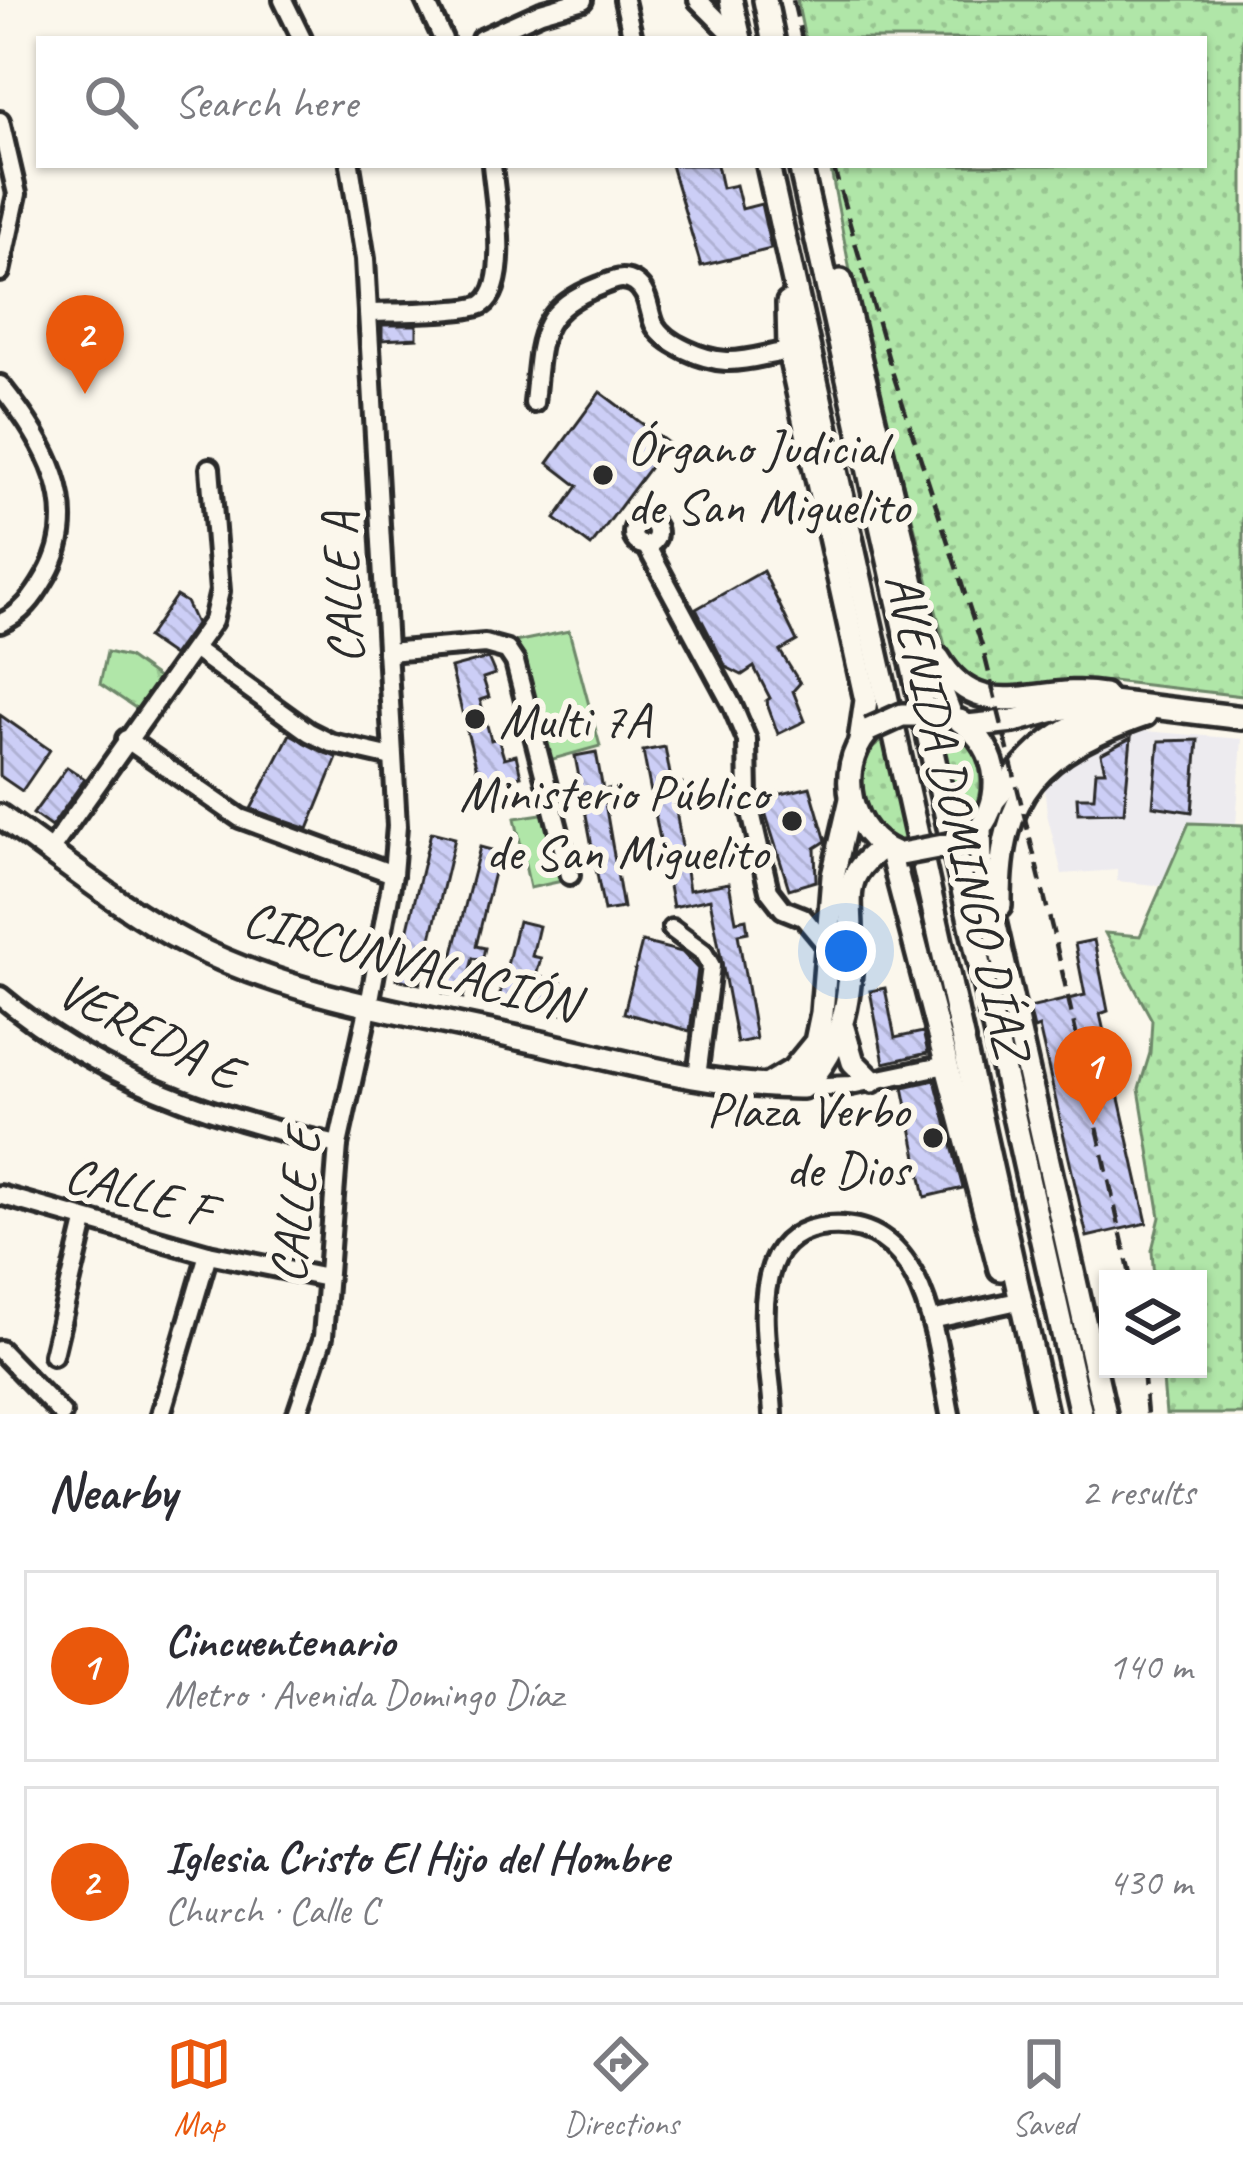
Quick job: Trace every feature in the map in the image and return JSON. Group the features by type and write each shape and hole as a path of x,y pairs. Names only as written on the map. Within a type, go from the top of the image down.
{"main road":[{"path":"731,0 737,36"},
{"path":"765,0 772,36"},
{"name":"AVENIDA DOMINGO DÍAZ","path":"769,168 1042,1414"},
{"path":"801,168 832,248 934,671 952,719 991,758 994,800"},
{"name":"AVENIDA DOMINGO DÍAZ","path":"801,168 1081,1414"},
{"path":"786,249 790,351 866,700 865,736 851,764 850,800 843,820 842,890 852,967 842,1027 830,1057 803,1087"},
{"path":"926,632 954,681 975,694 1001,702 1085,691 1152,710"},
{"path":"865,736 902,715 1014,721 1089,704 1243,718"},
{"path":"1106,1414 981,863 980,829 994,800 1029,759 1069,727 1098,717 1152,710"},
{"path":"1003,948 1002,843 1020,799 1034,778 1072,746 1152,710"},
{"path":"850,800 865,829 892,851 1042,1414"},
{"name":"CIRCUNVALACIÓN","path":"0,816 114,900 190,944 282,982 697,1077 803,1087"},
{"path":"766,1087 793,1070 816,1042 828,947 842,890 859,868 892,851 959,843 980,829"},
{"path":"842,890 875,874 900,884"},
{"path":"842,1027 853,1062 872,1081"}],"street":[{"path":"283,0 301,36"},
{"path":"425,0 442,36"},
{"path":"488,36 583,0"},
{"path":"624,0 632,36"},
{"path":"698,0 735,36"},
{"path":"0,121 17,194 0,272"},
{"name":"CALLE A","path":"351,168 368,313 397,826 370,1005"},
{"path":"368,313 472,308 489,298 500,268 492,168"},
{"path":"534,403 542,337 551,318 574,296 620,279 642,290 656,328 677,344 726,361 790,351"},
{"path":"0,623 14,617 35,595 58,549 63,518 61,487 49,457 4,393"},
{"path":"49,852 213,621 220,591 209,468"},
{"path":"646,545 747,740 748,799 769,891 783,909 803,917 828,947"},
{"path":"387,652 485,644 508,650 570,875"},
{"path":"194,649 309,732 331,743 392,758"},
{"path":"126,739 240,818 393,874"},
{"path":"803,917 842,890"},
{"path":"672,929 704,952 713,977 697,1077"},
{"name":"VEREDA E","path":"0,996 77,1051 163,1096 252,1126 338,1145"},
{"name":"CALLE E","path":"296,1414 323,1336 338,1145 370,1005"},
{"name":"CIRCUNVALACIÓN","path":"803,1087 872,1081 946,1065"},
{"name":"CALLE F","path":"0,1195 208,1254 327,1278"},
{"path":"52,1354 85,1222"},
{"path":"773,1414 765,1314 772,1267 784,1243 809,1227 837,1225 864,1230 891,1244 910,1264 931,1320 950,1414"},
{"path":"161,1414 208,1254"},
{"path":"931,1320 1009,1303"},
{"path":"0,1350 62,1414"}],"shaded area":[{"path":"1132,730 1242,739 1236,825 1189,823 1165,886 1117,881 1117,870 1062,874 1044,782 1091,746"}],"green space":[{"path":"797,0 1243,0 1243,696 1112,681 993,695 951,669 854,292 831,168 1207,168 1207,36 804,36"},
{"path":"569,631 600,746 546,761 515,642"},
{"path":"107,652 128,657 165,683 143,713 100,684"},
{"path":"938,727 967,743 979,769 978,799 963,828"},
{"path":"885,740 906,841 877,825 862,795 863,763"},
{"path":"548,813 562,881 530,888 515,818"},
{"path":"1189,823 1243,825 1243,1414 1166,1414 1163,1378 1207,1378 1207,1270 1153,1270 1152,1250 1160,1217 1139,1089 1150,1053 1152,1020 1105,933 1140,936"}],"building":[{"path":"672,168 718,168 722,188 736,185 742,209 761,204 771,249 701,266"},
{"path":"382,325 417,325 417,338 382,340"},
{"name":"Órgano Judicial de San Miguelito","path":"600,392 668,443 591,546 555,519 578,486 548,463"},
{"path":"763,571 797,641 780,651 800,683 793,691 805,721 778,734 766,701 770,698 754,667 742,675 726,667 696,609"},
{"path":"176,596 186,602 196,624 173,656 147,638"},
{"name":"Multi 7A","path":"488,658 495,674 483,678 489,697 480,700 491,740 498,738 504,758 516,755 521,776 481,786 451,668"},
{"path":"0,715 50,750 22,791 0,776"},
{"path":"290,734 337,758 308,829 251,809"},
{"path":"1131,738 1124,812 1078,813 1077,797 1094,797 1096,771 1105,771 1101,754"},
{"path":"1198,740 1192,812 1153,806 1159,741"},
{"path":"665,747 672,785 682,783 684,796 674,798 689,890 729,883 736,921 746,919 748,932 738,934 756,1039 737,1043 710,899 673,907 643,751"},
{"path":"596,752 603,790 613,788 615,801 605,803 623,908 604,911 575,756"},
{"path":"67,767 85,779 51,827 33,814"},
{"name":"Ministerio Público de San Miguelito","path":"810,787 826,841 815,848 816,881 789,889 761,799"},
{"path":"431,832 455,838 420,984 396,979"},
{"path":"480,847 499,852 476,946 485,948 482,961 473,958 463,998 443,993"},
{"path":"518,921 539,926 532,956 541,958 536,976 561,982 558,994 575,998 570,1016 499,998"},
{"path":"1094,940 1108,1011 1100,1014 1147,1223 1087,1237 1039,1027 1034,1029 1029,1008 1085,995 1075,944"},
{"path":"642,942 682,952 698,969 690,1031 624,1013"},
{"path":"885,988 895,1038 923,1032 928,1053 884,1063 870,991"},
{"name":"Plaza Verbo de Dios","path":"935,1080 963,1188 925,1197 903,1087"}],"railway":[{"path":"793,0 801,36"},
{"path":"834,168 892,371 983,649 1129,1270"},
{"path":"1144,1378 1147,1414"}],"place":[{"name":"Iglesia Cristo El Hijo del Hombre","path":"85,394"},
{"name":"Órgano Judicial de San Miguelito","path":"603,475"},
{"name":"Multi 7A","path":"475,719"},
{"name":"Ministerio Público de San Miguelito","path":"792,821"},
{"name":"Cincuentenario","path":"1093,1125"},
{"name":"Plaza Verbo de Dios","path":"933,1138"}]}
